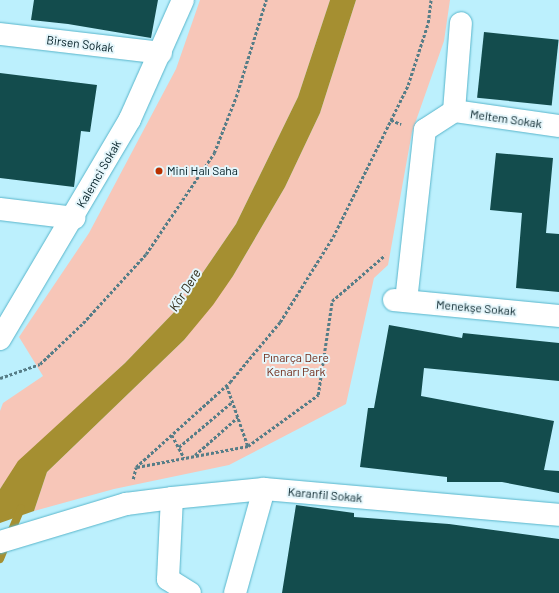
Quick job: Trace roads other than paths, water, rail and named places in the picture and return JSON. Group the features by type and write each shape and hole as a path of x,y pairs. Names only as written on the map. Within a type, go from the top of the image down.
{"street":[{"name":"Kalemci Sokak","path":"0,339 74,218 130,119 161,53 183,0"},
{"path":"454,112 461,22"},
{"name":"Birsen Sokak","path":"0,34 161,53"},
{"name":"Meltem Sokak","path":"454,112 559,126"},
{"name":"Menekşe Sokak","path":"454,112 425,130 400,300 559,316"},
{"path":"0,209 74,218"},
{"path":"235,593 264,489"},
{"name":"Karanfil Sokak","path":"0,542 74,521 126,504 264,489 559,515"},
{"path":"172,498 168,579 190,593"}],"waterway":[{"name":"Kör Dere","path":"0,559 21,508"}],"place":[{"name":"Mini Halı Saha","path":"159,171"}],"park label":[{"name":"Pınarça Dere Kenarı Park","path":"296,365"}]}
